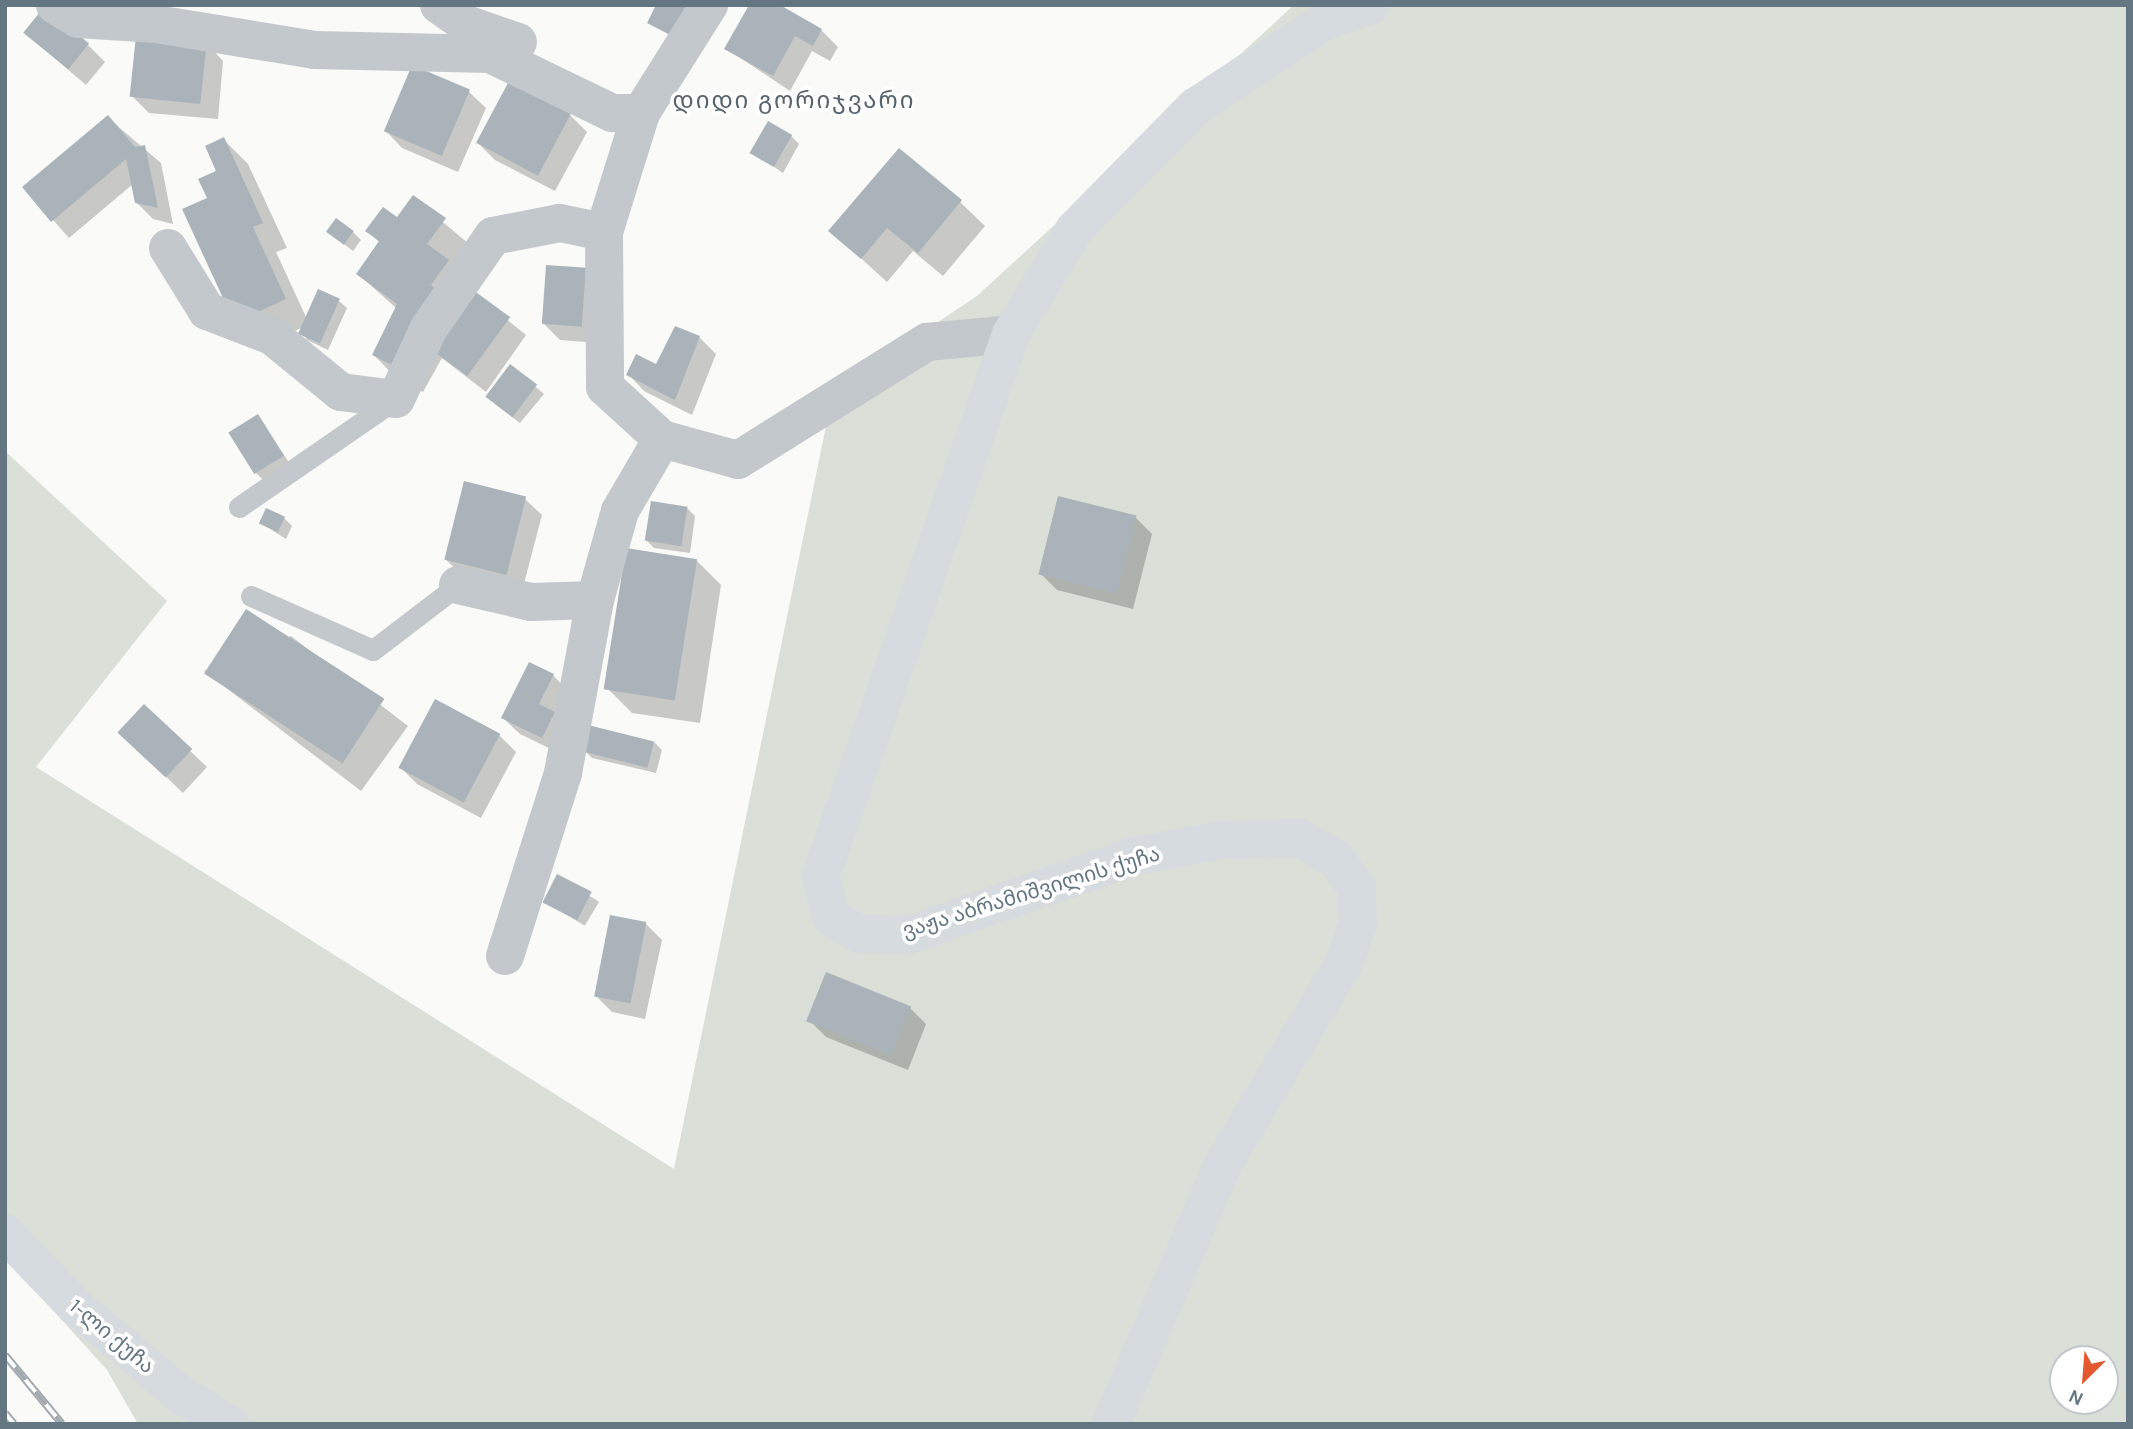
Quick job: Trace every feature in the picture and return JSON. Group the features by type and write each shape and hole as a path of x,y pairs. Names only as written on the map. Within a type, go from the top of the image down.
{"street":[{"path":"55,5 78,19 156,24 315,50 490,54 626,113"},
{"path":"439,5 466,24 531,47 626,113"},
{"path":"709,5 626,113 604,232 605,387 662,439 738,460 927,342 1011,334"},
{"name":"ვაჟა აბრამიშვილის ქუჩა","path":"1111,1424 1223,1164 1342,967 1358,924 1357,888 1337,860 1300,838 1222,840 1135,856 908,935 859,934 831,917 821,876 1011,334 1074,230 1195,107 1327,20 1371,5"},
{"path":"168,248 207,312 272,336 341,392 396,399 429,328 493,236 560,223 604,232"},
{"path":"505,956 563,773 595,600 620,511 662,439"},
{"path":"458,585 531,601 595,600"},
{"name":"1-ლი ქუჩა","path":"5,1233 75,1306 184,1397 230,1424"}],"lane":[{"path":"239,507 396,399"},
{"path":"251,596 373,650 458,585"}],"shaded area":[{"path":"1294,5 2128,5 2128,1424 138,1424 107,1370 5,1257 5,451 167,601 36,767 674,1169 833,392 977,296"}],"building":[{"path":"656,5 690,5 674,37 647,23"},
{"path":"749,5 780,5 822,29 813,46 795,36 773,76 724,49"},
{"path":"44,7 89,44 68,69 23,33"},
{"path":"136,36 207,43 200,104 130,97"},
{"path":"412,65 470,90 442,156 384,131"},
{"path":"509,81 571,114 538,176 476,143"},
{"path":"108,115 135,147 145,145 158,208 135,203 126,159 51,222 22,187"},
{"path":"768,121 792,135 774,167 750,153"},
{"path":"224,137 263,223 253,227 286,299 245,318 228,309 182,209 207,198 198,179 216,171 205,146"},
{"path":"899,148 962,200 918,253 887,228 861,259 828,231"},
{"path":"413,195 446,218 427,244 449,260 431,285 441,292 398,368 372,355 397,304 356,274 379,241 365,231 383,207 397,217"},
{"path":"336,218 354,231 344,245 326,232"},
{"path":"546,265 586,268 582,327 542,324"},
{"path":"318,289 340,299 320,344 298,334"},
{"path":"473,290 510,317 467,376 430,349"},
{"path":"675,326 700,336 675,400 626,375 636,354 656,364"},
{"path":"510,364 537,384 512,417 485,397"},
{"path":"258,414 284,456 254,474 228,433"},
{"path":"464,481 526,496 507,575 444,560"},
{"path":"1058,496 1137,516 1117,594 1038,575"},
{"path":"651,501 688,507 681,546 645,541"},
{"path":"266,508 285,517 278,532 259,523"},
{"path":"626,548 697,559 675,701 604,689"},
{"path":"246,609 384,699 342,763 204,674"},
{"path":"529,662 554,674 539,704 555,712 542,738 501,718"},
{"path":"435,699 500,734 464,803 398,768"},
{"path":"144,704 192,749 166,778 117,733"},
{"path":"588,725 654,741 647,768 581,751"},
{"path":"557,874 592,892 577,920 542,903"},
{"path":"610,915 646,922 630,1004 594,996"},
{"path":"826,972 911,1006 891,1056 806,1021"}],"railway":[{"path":"5,1355 62,1424"},
{"path":"5,1413 14,1424"}],"district":[{"name":"დიდი გორიჯვარი","path":"794,101"}]}
